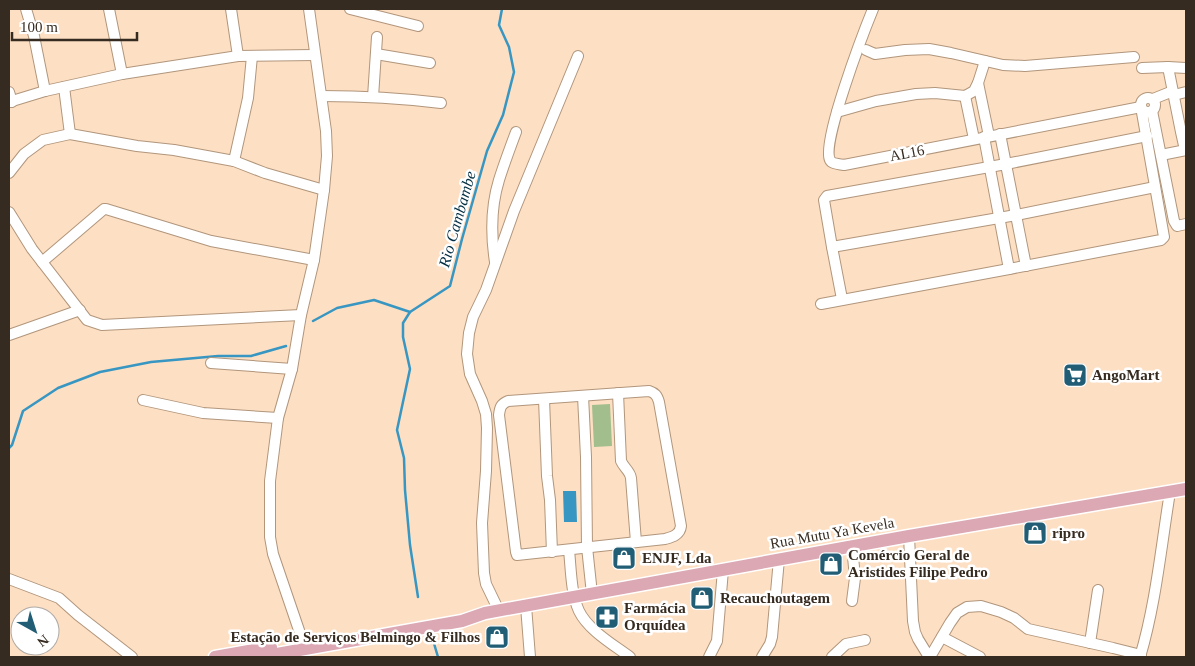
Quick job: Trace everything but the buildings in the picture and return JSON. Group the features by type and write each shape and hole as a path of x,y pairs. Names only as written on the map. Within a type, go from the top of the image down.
{"main road":[{"name":"Rua Mutu Ya Kevela","path":"395,629 779,559 1186,488"},
{"path":"215,657 395,629"},
{"path":"260,657 395,629"}],"street":[{"path":"26,9 34,36 45,91"},
{"path":"109,9 122,74"},
{"path":"232,9 238,56"},
{"path":"303,642 273,554 270,537 270,481 278,418 292,368 301,315 314,260 327,156 322,96 310,9"},
{"path":"350,9 418,26"},
{"name":"AL16","path":"873,9 857,49 837,112 828,146 829,159 832,163 844,165 1141,107"},
{"path":"373,96 377,37"},
{"path":"866,50 875,54 929,49 951,52 1003,65 1025,66 1134,58"},
{"path":"376,54 430,63"},
{"path":"10,99 122,74 238,56 316,55"},
{"path":"234,161 248,98 252,56"},
{"path":"499,611 486,584 484,573 482,523 487,436 486,414 470,374 467,354 469,333 473,317 486,290 514,211 578,56"},
{"path":"837,112 882,99 916,94 935,93 965,96 974,91 985,61"},
{"path":"1161,155 1186,150 1168,67"},
{"path":"1142,68 1186,68"},
{"path":"978,83 982,138"},
{"path":"64,87 70,134"},
{"path":"1153,106 1186,92"},
{"path":"322,96 373,96 441,104"},
{"path":"965,96 982,138 990,167 1009,269"},
{"path":"821,304 1162,240 1164,237 1141,107 1141,102 1144,98 1149,97 1153,106 1175,224 1177,226 1186,224"},
{"path":"495,264 492,218 498,182 516,132"},
{"path":"9,173 24,154 43,140 70,134 234,161 265,173 324,190"},
{"path":"1000,134 1026,266"},
{"path":"842,299 824,200 826,196 990,167 1147,136"},
{"path":"832,247 1000,218 1155,187"},
{"path":"42,262 84,225 106,209 211,241 314,260"},
{"path":"9,212 32,249 87,320 102,325 301,315"},
{"path":"9,335 80,310"},
{"path":"211,363 292,368"},
{"path":"649,391 654,392 658,396 682,526 681,530 672,537 665,539 518,556 516,554 499,414 503,403 508,401 618,393 649,391"},
{"path":"618,393 621,461 631,478 636,542"},
{"path":"584,396 587,547 592,594"},
{"path":"544,399 552,552"},
{"path":"143,400 202,414 278,418"},
{"path":"909,536 913,621 915,632 929,657 950,623 962,609 982,606 1014,618 1028,629 1141,656 1157,582 1170,492"},
{"path":"852,546 855,578 852,601"},
{"path":"569,550 574,597 578,611 591,627 630,657"},
{"path":"762,657 770,644 772,636 779,559"},
{"path":"709,657 717,641 722,570"},
{"path":"9,579 59,598 132,657"},
{"path":"1090,643 1098,590"},
{"path":"526,606 530,657"},
{"path":"942,636 980,657"},
{"path":"832,657 846,644 865,640"}],"green space":[{"path":"610,404 612,446 594,447 592,405"}],"water":[{"path":"563,491 576,491 577,522 564,522"}],"waterway":[{"name":"Rio Cambambe","path":"418,597 410,545 404,458 397,430 410,369 403,337 403,323 410,312 450,286 487,151 503,115 514,72 509,47 499,25 502,9"},
{"path":"313,321 337,308 374,300 410,312"},
{"path":"9,448 12,445 23,411 58,388 100,372 151,362 218,356 251,356 286,346"},
{"name":"Rio Cambambe","path":"430,630 438,657"}],"place":[{"name":"AngoMart","path":"1075,375"},
{"name":"ripro","path":"1035,533"},
{"name":"ENJF, Lda","path":"624,558"},
{"name":"Comércio Geral de Aristides Filipe Pedro","path":"831,564"},
{"name":"Recauchoutagem","path":"702,598"},
{"name":"Farmácia Orquídea","path":"607,617"},
{"name":"Estação de Serviços Belmingo & Filhos","path":"497,637"}]}
